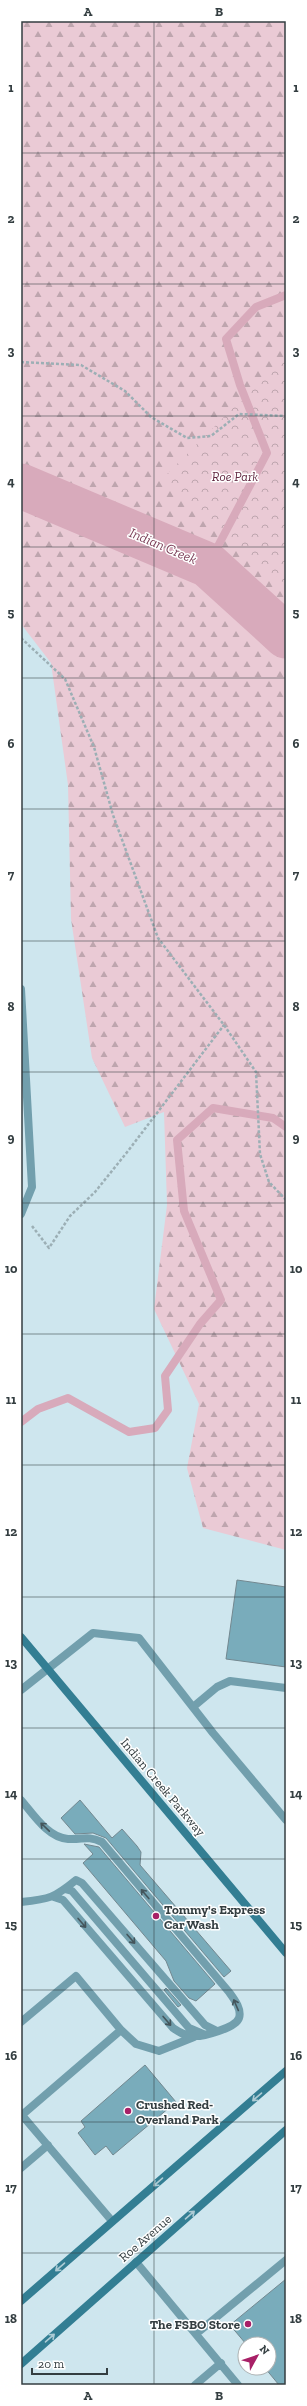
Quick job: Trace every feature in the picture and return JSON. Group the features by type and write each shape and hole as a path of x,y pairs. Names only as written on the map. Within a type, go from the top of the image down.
{"main road":[{"name":"Indian Creek Parkway","path":"21,1637 286,1952"},
{"path":"21,2301 286,2071"},
{"name":"Roe Avenue","path":"21,2364 286,2130"}],"lane":[{"path":"21,989 32,1187 22,1214"},
{"path":"21,1690 47,1668 94,1633 139,1638 192,1707 286,1820"},
{"path":"192,1707 217,1687 230,1681 286,1688"},
{"path":"21,1800 46,1829 58,1837 67,1839 90,1837 102,1842 236,2002 239,2018 227,2028 194,2037 159,2051 136,2044 120,2030 76,1976 21,2022"},
{"path":"54,1897 76,1880 82,1883 204,2025 217,2031"},
{"path":"65,1889 72,1891 189,2028 197,2033 204,2034"},
{"path":"21,1902 54,1897 63,1900 173,2028 186,2036 194,2037"},
{"path":"112,2221 21,2114 120,2030"},
{"path":"21,2168 48,2145"},
{"path":"196,2334 286,2260"},
{"path":"136,2262 238,2385"},
{"path":"195,2385 221,2363"}],"path":[{"path":"21,362 81,364 126,391 151,417 187,438 211,436 239,414 286,416"},
{"path":"21,638 65,679 94,747 113,815 158,938 224,1025 256,1072 260,1154 269,1182 286,1200"},
{"path":"22,1214 48,1248 70,1216 95,1192 128,1151 224,1025"}],"green space":[{"path":"21,21 286,21 286,1550 203,1528 187,1468 199,1404 154,1309 167,1205 164,1112 125,1127 92,1058 71,919 68,785 51,663 21,624"},
{"name":"Roe Park","path":"286,360 286,585 161,480 254,387"}],"building":[{"path":"237,1580 286,1587 286,1667 226,1659"},
{"path":"80,1800 112,1838 122,1829 137,1846 141,1852 140,1865 231,1971 224,1977 106,1838 93,1833 75,1834 61,1818"},
{"path":"84,1844 99,1847 215,1984 196,2001 189,1998 174,1981 166,1961 83,1863 93,1854"},
{"path":"166,1988 181,2005 178,2007 164,1990"},
{"name":"Crushed Red- Overland Park","path":"145,2065 176,2102 113,2155 106,2146 95,2155 78,2133 85,2127 81,2121"},
{"path":"286,2279 286,2385 279,2385 272,2376 277,2376 277,2336 239,2336 230,2325"}],"waterway":[{"path":"208,565 267,453 240,385 226,339 256,307 286,295"},
{"name":"Indian Creek","path":"21,486 208,565 286,636"},
{"path":"21,1422 38,1409 68,1398 129,1432 155,1428 168,1410 165,1376 200,1324 221,1300 184,1211 177,1140 213,1108 273,1118 286,1127"}],"place":[{"name":"Tommy's Express Car Wash","path":"156,1916"},
{"name":"Crushed Red- Overland Park","path":"128,2111"},
{"name":"The FSBO Store","path":"248,2324"}]}
